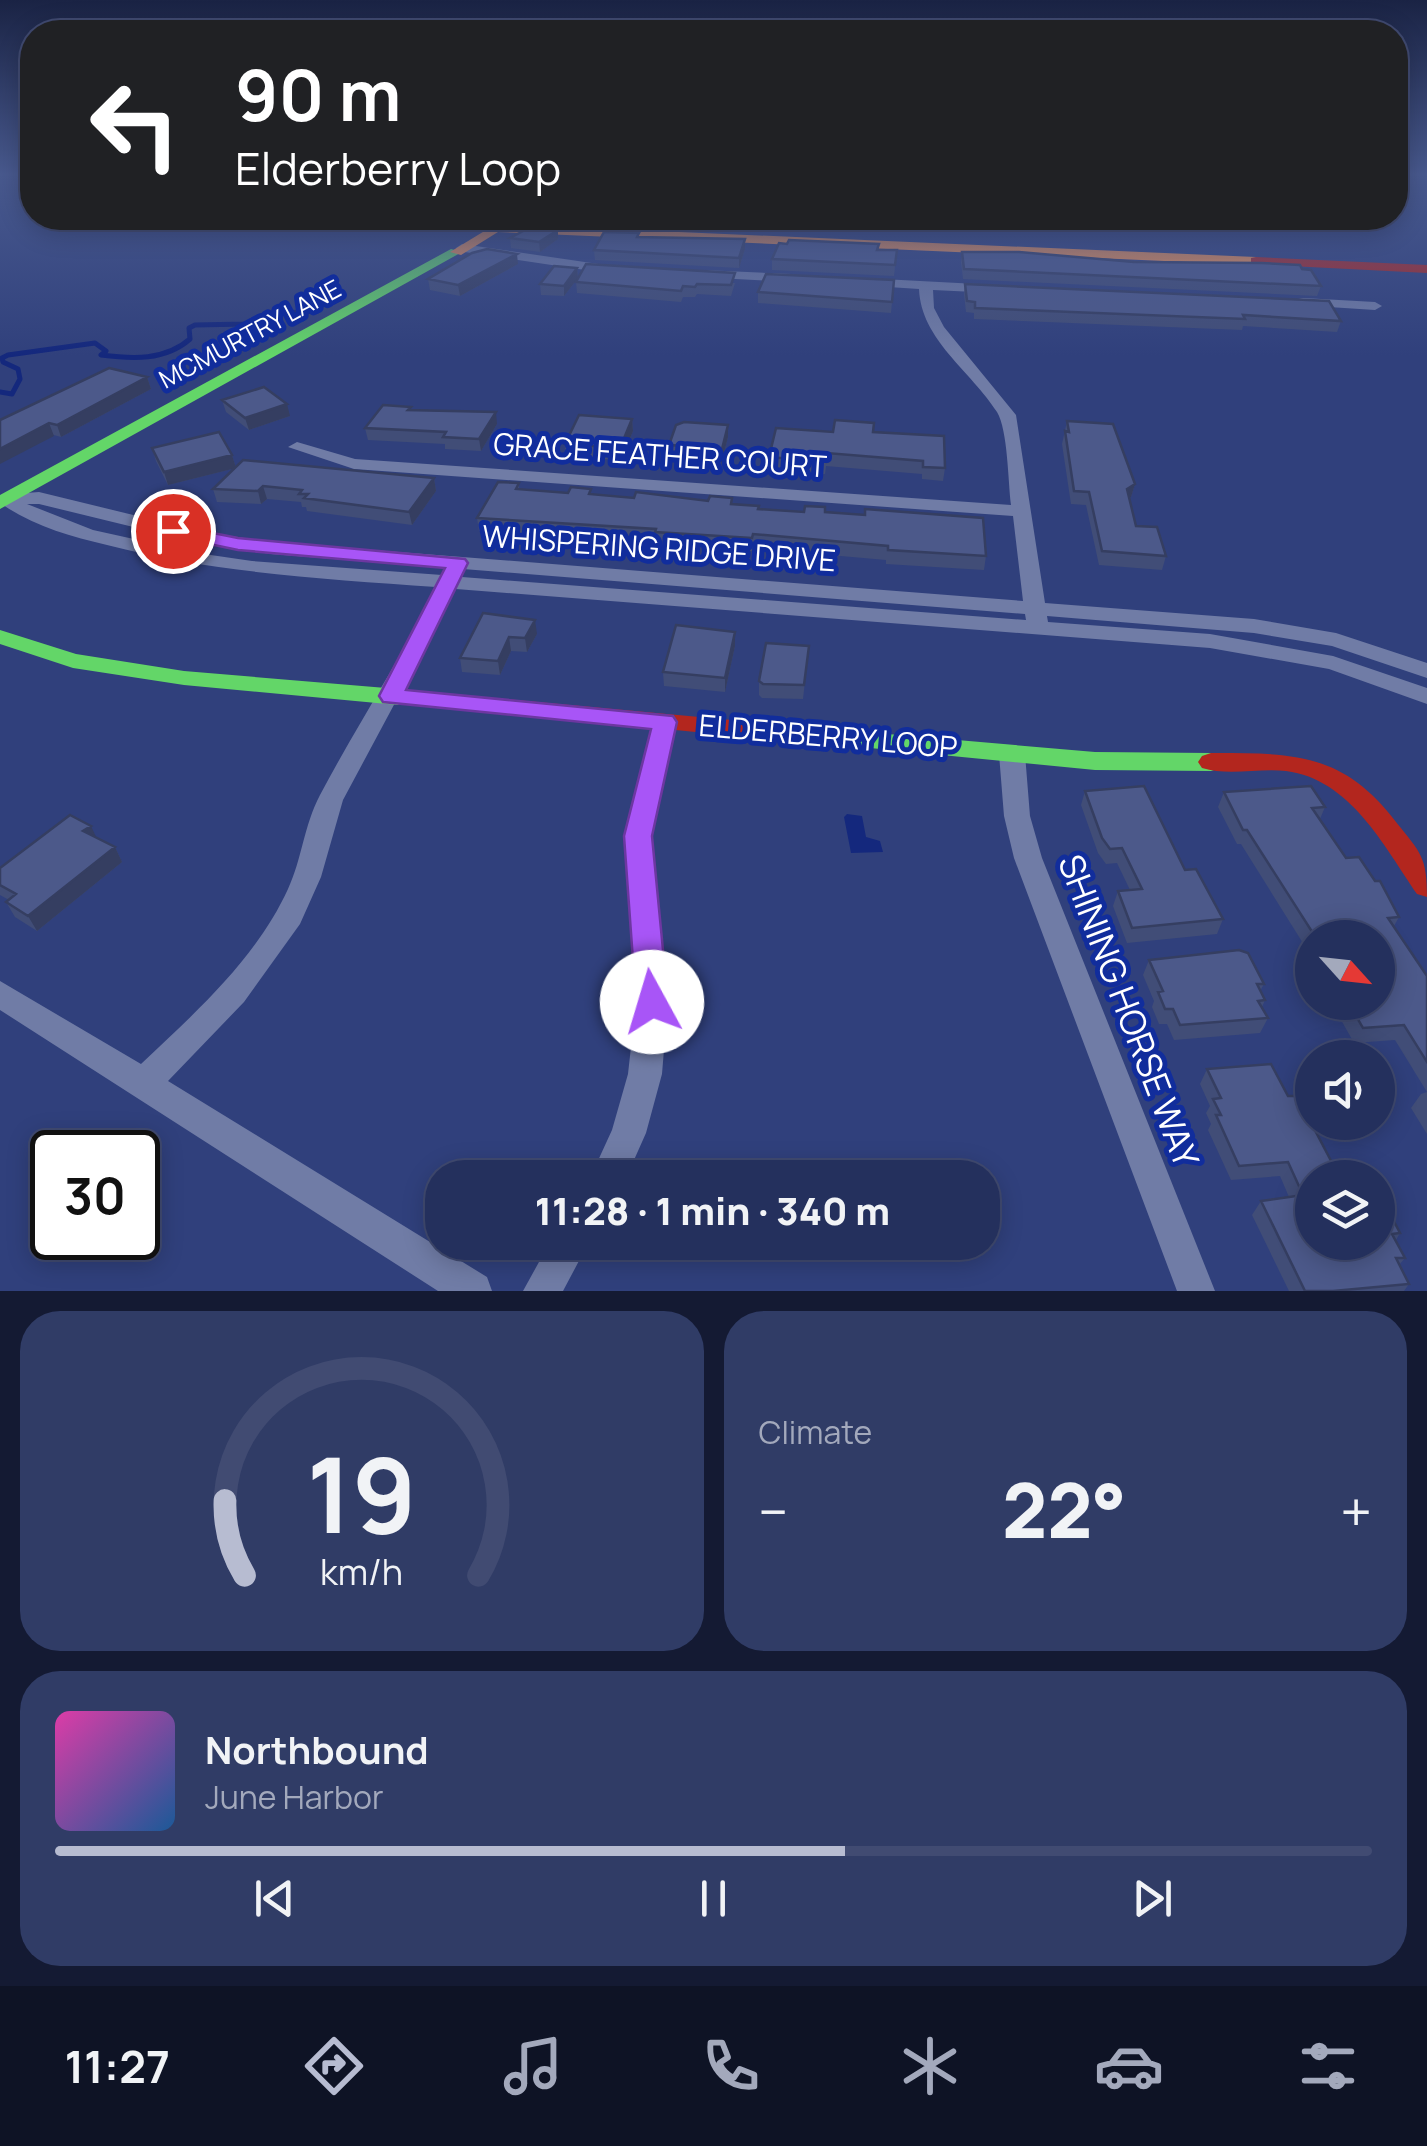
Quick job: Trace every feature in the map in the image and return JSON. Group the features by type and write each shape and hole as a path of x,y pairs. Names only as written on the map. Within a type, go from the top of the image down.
{"street":[{"name":"MCMURTRY LANE","path":"4,501 312,329 407,283 479,236"},
{"name":"MCMURTRY LANE","path":"729,236 1427,269"},
{"path":"462,248 573,266 638,271"},
{"path":"694,274 808,279"},
{"path":"848,281 1004,289"},
{"path":"926,286 927,308 938,328 1008,415 1036,618"},
{"path":"1295,302 1375,306"},
{"name":"GRACE FEATHER COURT","path":"297,446 354,464 1021,510"},
{"name":"WHISPERING RIDGE DRIVE","path":"4,501 41,518 179,558 453,573 1036,618 1295,631 1427,670"},
{"path":"144,1083 248,973 288,920 305,885 320,820 391,696 453,573"},
{"name":"WHISPERING RIDGE DRIVE","path":"1036,618 1258,646 1333,663 1427,696"},
{"name":"ELDERBERRY LOOP","path":"0,638 73,660 143,674 1012,754 1151,764 1276,762 1308,766 1358,792 1427,886"},
{"path":"616,1160 629,1133 645,1074 652,1002 638,836 665,722"},
{"name":"SHINING HORSE WAY","path":"1012,754 1017,816 1028,858 1196,1291"},
{"path":"0,994 472,1291"},
{"path":"542,1291 561,1260"}],"shaded area":[{"path":"862,816 866,837 880,841 883,852 851,853 844,817"}],"building":[{"path":"513,236 548,236 539,242 510,238"},
{"path":"602,236 745,239 739,258 594,250"},
{"path":"789,240 879,244 877,250 897,250 895,265 772,259 779,243 787,244"},
{"path":"487,249 517,254 458,285 428,279 472,253"},
{"path":"962,252 1019,252 1134,262 1300,265 1311,270 1321,286 964,269"},
{"path":"586,264 735,273 731,285 697,284 683,286 681,291 576,282"},
{"path":"554,266 577,268 564,286 540,284"},
{"path":"766,274 894,280 892,302 758,292"},
{"path":"965,284 1329,301 1341,321 975,308 975,302 967,301"},
{"path":"109,368 147,377 57,425 49,423 0,449 0,420"},
{"path":"264,387 287,404 245,418 222,400"},
{"path":"383,405 411,407 408,410 496,412 479,439 443,437 446,432 365,428"},
{"path":"579,415 632,419 620,448 565,444"},
{"path":"835,420 874,423 873,432 944,436 945,468 923,467 923,461 827,453 826,462 769,457 776,428 833,432"},
{"path":"1067,421 1113,424 1135,484 1127,489 1136,526 1157,527 1166,556 1102,551 1089,492 1074,491"},
{"path":"676,425 728,425 721,453 669,445"},
{"path":"219,432 232,455 164,472 152,448"},
{"path":"243,460 434,478 409,512 304,498 308,494 299,494 302,490 263,486 258,491 213,489"},
{"path":"498,482 519,483 516,489 568,493 571,487 591,489 589,494 634,498 636,492 708,501 710,496 732,498 731,504 759,506 758,509 804,512 805,506 865,515 865,509 983,518 986,556 888,550 888,546 753,534 752,538 477,518"},
{"path":"483,613 535,620 525,638 509,637 498,661 460,658"},
{"path":"676,625 735,632 725,678 663,672"},
{"path":"766,643 809,646 804,685 759,681"},
{"path":"1144,786 1185,870 1196,869 1223,919 1132,928 1118,891 1142,889 1122,848 1110,849 1102,838 1085,791"},
{"path":"1311,786 1325,807 1312,808 1346,858 1359,857 1375,881 1380,881 1399,917 1304,920 1247,830 1243,830 1224,792"},
{"path":"70,815 91,826 83,831 115,847 28,916 6,902 16,894 0,885 0,868"},
{"path":"1395,928 1427,976 1427,1062 1404,1025 1363,1028 1358,1020 1395,1020"},
{"path":"1239,950 1248,953 1264,984 1257,984 1265,1000 1258,1001 1268,1018 1180,1025 1173,1009 1165,1009 1158,992 1163,991 1149,960"},
{"path":"1271,1064 1288,1096 1295,1096 1295,1140 1320,1140 1331,1160 1295,1160 1295,1177 1288,1162 1239,1166 1216,1115 1221,1115 1213,1099 1221,1098 1207,1069"},
{"path":"1295,1196 1295,1260 1395,1260 1395,1240 1405,1258 1396,1258 1409,1284 1305,1291 1261,1201"}],"waterway":[{"path":"0,392 12,394 20,379 18,369 3,362 2,358 8,355 95,343 106,351 101,355 148,357 180,346 190,339 189,328 195,325 246,324 272,317 273,313 308,312"}],"traffic: fast":[{"path":"0,503 456,252"},
{"path":"0,637 73,661 184,678 398,697"},
{"path":"818,736 1095,761 1211,762"}],"traffic: slow":[{"path":"456,252 482,236"},
{"path":"686,236 1256,261"}],"traffic: jam":[{"path":"1256,261 1427,269"},
{"path":"398,697 818,736"},
{"path":"1211,762 1291,763 1315,768 1335,778 1371,809 1427,886"}],"route":[{"path":"173,531 238,544 458,563 391,696 665,722 638,836 652,1002"}]}
